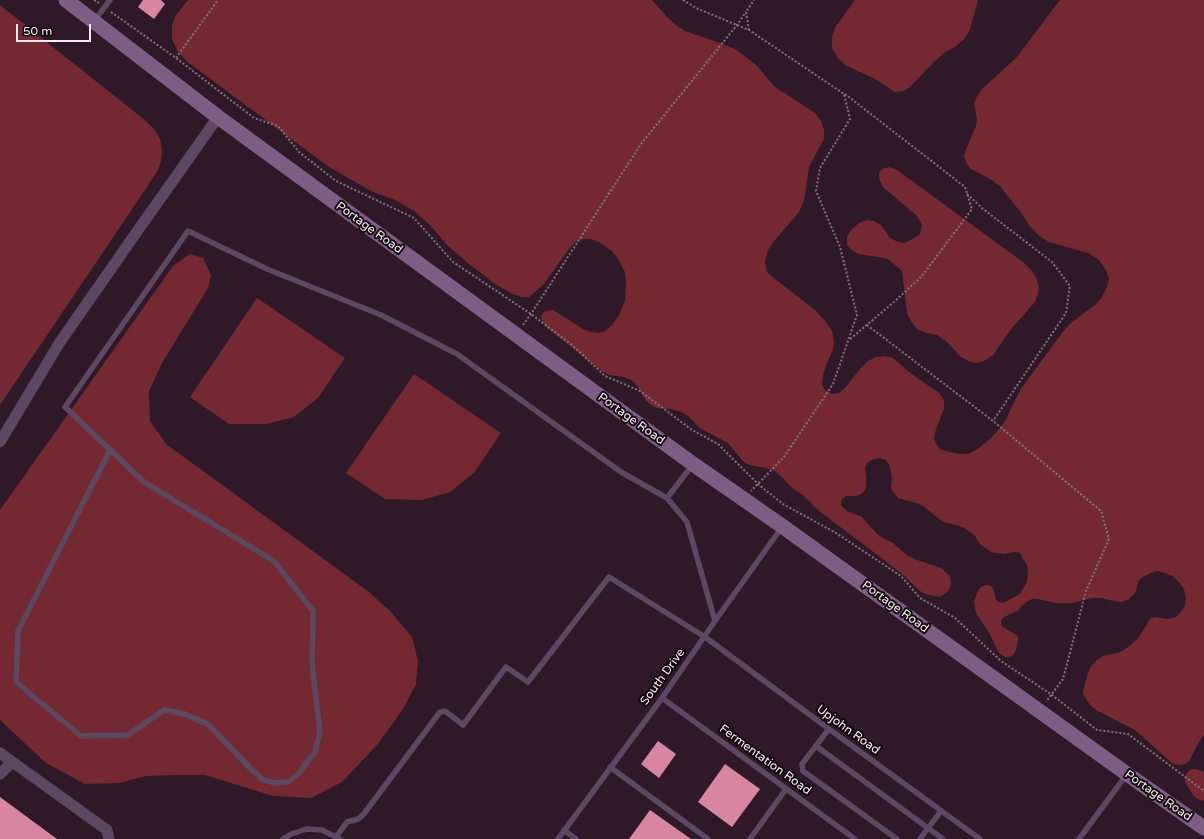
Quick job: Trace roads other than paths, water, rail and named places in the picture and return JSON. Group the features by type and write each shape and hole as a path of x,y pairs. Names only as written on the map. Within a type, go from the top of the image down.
{"main road":[{"name":"Portage Road","path":"66,0 218,117 693,464 1204,828"}],"street":[{"path":"0,442 60,342 218,117"},
{"path":"0,753 107,830 109,839"},
{"path":"0,774 12,762"}],"lane":[{"path":"93,21 110,0"},
{"path":"110,450 18,631 16,682 81,736 128,735 164,710 185,714 209,726 262,779 274,783 288,782 300,772 315,752 320,732 312,664 313,611 274,561 144,482 65,407 188,231 267,269 381,315 457,354 621,472 667,498 687,522 715,621"},
{"path":"667,498 693,464"},
{"name":"South Drive","path":"558,839 662,698 782,526"},
{"name":"Upjohn Road","path":"338,838 348,822 363,815 440,712 445,711 463,725 506,667 528,682 610,577 705,637 829,730 980,839"},
{"name":"Fermentation Road","path":"662,698 855,839"},
{"path":"829,730 802,764 803,771 896,839"},
{"path":"816,746 943,839"},
{"path":"610,767 708,839"},
{"path":"1079,839 1127,774"},
{"path":"750,839 786,790"},
{"path":"920,839 941,811"},
{"path":"283,839 291,834 307,829 322,830 338,838"},
{"path":"564,830 576,839"}]}
